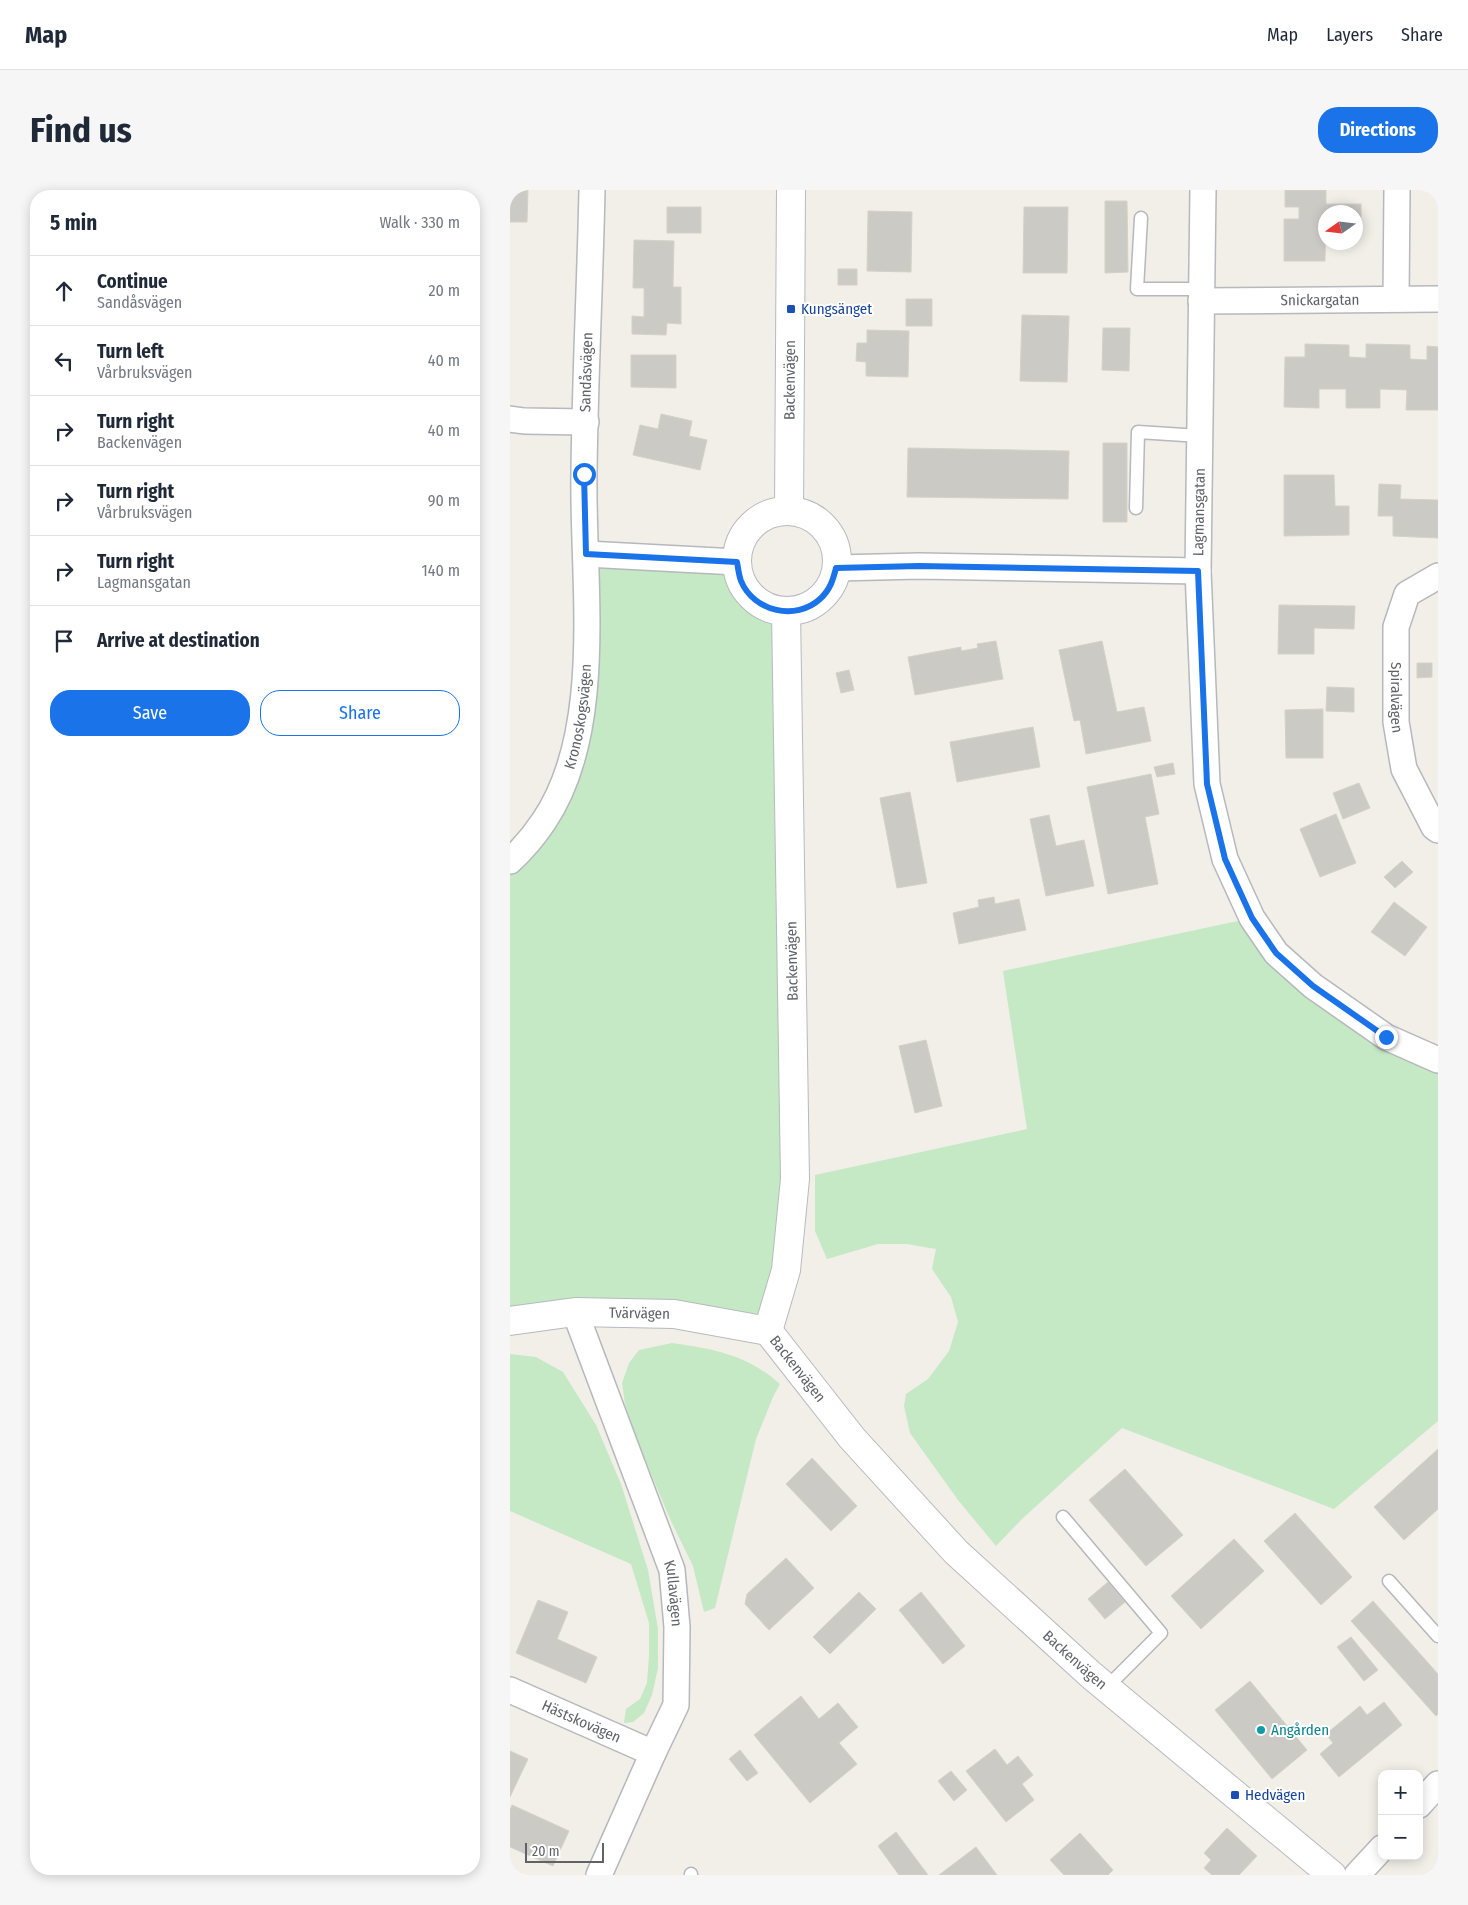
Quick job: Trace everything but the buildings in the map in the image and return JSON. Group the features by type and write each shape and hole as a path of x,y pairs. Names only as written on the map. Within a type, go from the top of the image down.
{"street":[{"name":"Sandåsvägen","path":"586,554 584,474 592,190"},
{"name":"Backenvägen","path":"789,510 792,190"},
{"name":"Lagmansgatan","path":"1203,190 1198,571 1207,784 1225,859 1252,918 1276,953 1313,986 1386,1037 1438,1060"},
{"path":"1396,298 1397,190"},
{"name":"Snickargatan","path":"1202,295 1438,299"},
{"path":"510,419 586,422"},
{"path":"789,510 809,516 825,528 835,547 836,568 831,585 820,599 804,608 786,612 769,608 755,600 741,582 737,562 738,549 743,536 751,525 762,517 775,512 789,510"},
{"path":"586,554 737,562"},
{"name":"Kronoskogsvägen","path":"510,861 527,844 545,820 567,775 574,752 586,682 586,554"},
{"path":"836,568 919,566 1198,571"},
{"name":"Spiralvägen","path":"1438,576 1407,594 1396,627 1396,722 1404,769 1434,827 1438,830"},
{"name":"Backenvägen","path":"786,612 795,1179 786,1270 768,1331 852,1438 956,1552 1106,1688 1332,1875"},
{"name":"Tvärvägen","path":"510,1321 575,1312 674,1314 768,1331"},
{"name":"Kullavägen","path":"575,1312 672,1570 677,1627 676,1705 599,1875"},
{"name":"Hästskovägen","path":"510,1690 653,1753"},
{"path":"1423,1801 1438,1784"},
{"path":"1357,1875 1378,1852"}],"lane":[{"path":"1141,218 1137,289 1202,295"},
{"path":"1136,508 1138,432 1200,436"},
{"path":"1063,1517 1161,1633 1106,1688"},
{"path":"1389,1581 1438,1636"}],"green space":[{"path":"586,554 737,562 741,582 754,599 766,606 786,611 795,1179 768,1331 674,1314 510,1329 510,861 567,775"},
{"path":"1252,918 1276,953 1438,1060 1438,1421 1334,1509 1122,1428 1022,1519 996,1546 958,1500 910,1433 904,1406 906,1394 928,1379 949,1351 958,1322 951,1297 932,1269 936,1249 907,1244 878,1244 827,1259 815,1231 815,1175 1027,1129 1003,971"},
{"path":"672,1343 730,1355 755,1366 780,1384 756,1439 715,1608 704,1612 693,1566 670,1519 633,1431 625,1404 622,1383 629,1363 639,1350"},
{"path":"510,1354 536,1357 563,1372 596,1425 621,1484 648,1570 658,1629 658,1668 652,1695 644,1713 633,1722 624,1723 626,1709 640,1699 647,1683 649,1623 631,1564 510,1511"}],"place":[{"name":"Kungsänget","path":"791,309"},
{"name":"Angården","path":"1261,1730"},
{"name":"Hedvägen","path":"1235,1795"}],"route":[{"path":"584,474 586,554 737,562 741,582 755,600 769,608 786,612 804,608 820,599 831,585 836,568 919,566 1198,571 1207,784 1225,859 1252,918 1276,953 1313,986 1386,1037"}]}
